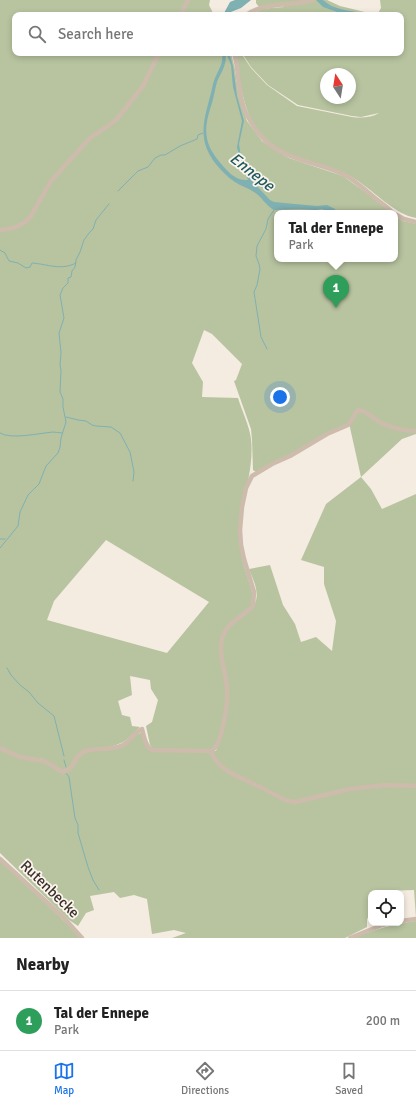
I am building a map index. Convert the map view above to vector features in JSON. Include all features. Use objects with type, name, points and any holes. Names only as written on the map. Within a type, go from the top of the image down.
[{"type":"street","points":[[182,12],[188,0]]},
{"type":"street","points":[[252,12],[262,7],[313,0]]},
{"type":"street","points":[[0,230],[17,227],[31,216],[51,181],[80,147],[116,120],[143,86],[158,56]]},
{"type":"street","points":[[235,56],[242,100],[246,112],[269,144],[280,152],[292,157],[345,175],[389,210]]},
{"type":"street","points":[[398,216],[416,222]]},
{"type":"street","points":[[0,748],[20,757],[44,761],[63,772],[72,767],[79,755],[83,752],[90,750],[110,749],[124,744],[142,729],[147,745],[152,750],[214,750],[221,736],[227,690],[222,660],[222,639],[226,629],[234,621],[248,612],[253,606],[254,597],[241,545],[240,530],[242,507],[246,488],[252,476],[327,434],[348,425],[358,410],[368,413],[384,424],[416,431]]},
{"type":"street","points":[[210,751],[219,765],[288,801],[295,802],[350,789],[385,785],[416,786]]},
{"type":"street","name":"Rutenbecke","points":[[0,858],[64,918],[82,938]]},
{"type":"street","points":[[404,921],[416,919]]},
{"type":"street","points":[[350,938],[377,926]]},
{"type":"green space","points":[[0,0],[210,0],[209,5],[212,12],[12,12],[12,56],[232,56],[238,91],[247,121],[262,141],[289,158],[343,176],[372,197],[389,207],[390,210],[274,210],[274,262],[398,262],[398,218],[403,221],[416,224],[416,434],[402,439],[361,477],[371,489],[382,509],[416,494],[416,917],[414,890],[368,890],[367,927],[345,938],[172,938],[186,933],[174,930],[152,934],[147,899],[134,895],[120,898],[114,892],[90,896],[94,910],[86,913],[78,926],[69,920],[0,853]],"holes":[[[204,330],[212,334],[242,364],[236,380],[234,381],[251,429],[253,470],[256,472],[271,463],[290,455],[326,433],[349,423],[361,477],[326,504],[301,560],[324,567],[324,584],[336,621],[332,651],[316,637],[301,642],[295,624],[283,605],[270,565],[249,569],[256,589],[254,605],[225,632],[221,646],[222,635],[226,629],[230,624],[245,613],[252,603],[252,592],[243,563],[240,545],[241,518],[251,466],[252,452],[250,434],[238,398],[202,397],[203,382],[192,363]],[[106,540],[209,602],[167,653],[47,620],[54,601]],[[221,646],[228,691],[224,726],[216,751],[152,751],[147,748],[141,733],[119,748],[91,751],[81,755],[78,757],[70,770],[61,773],[45,763],[21,758],[11,754],[2,747],[20,756],[44,759],[63,770],[69,767],[75,757],[80,753],[91,749],[116,745],[124,742],[140,727],[132,726],[130,717],[122,715],[118,701],[132,695],[130,676],[150,680],[151,689],[158,700],[152,722],[146,726],[150,745],[153,749],[210,750],[218,742],[225,712],[227,689]]]},
{"type":"green space","points":[[256,0],[327,0],[340,6],[365,12],[256,12],[263,9],[284,7],[280,3],[259,7]]},
{"type":"green space","points":[[380,0],[416,0],[416,218],[408,216],[392,207],[349,176],[285,152],[270,142],[259,131],[251,119],[245,105],[236,56],[243,56],[251,68],[267,85],[297,106],[352,117],[361,117],[298,105],[268,85],[251,67],[244,56],[404,56],[404,12],[379,12],[381,8]],"holes":[[[379,113],[369,117],[361,117]]]},
{"type":"green space","points":[[0,860],[82,938],[0,938]]},
{"type":"green space","points":[[416,921],[416,938],[354,938],[385,927],[404,926],[404,923]]},
{"type":"water","points":[[235,0],[251,0],[241,8],[231,12],[225,12],[230,2]]},
{"type":"water","points":[[316,0],[323,0],[340,9],[359,12],[337,12],[323,7]]},
{"type":"water","points":[[222,56],[226,56],[226,61],[217,82],[206,129],[208,144],[216,158],[231,174],[240,179],[248,180],[237,147],[242,121],[233,87],[231,65],[227,56],[230,56],[233,66],[237,96],[244,121],[239,144],[241,157],[252,181],[270,200],[274,202],[317,206],[327,205],[336,210],[274,210],[254,192],[229,178],[215,163],[205,143],[204,124],[214,80],[221,65]]},
{"type":"waterway","points":[[118,191],[138,171],[148,167],[155,158],[165,155],[180,146],[197,139],[198,135],[203,133]]},
{"type":"waterway","points":[[0,548],[18,526],[20,512],[28,495],[39,484],[46,466],[58,453],[60,447],[66,422],[63,399],[60,392],[61,353],[59,333],[64,318],[60,295],[63,288],[68,283],[68,278],[71,277],[84,240],[93,229],[96,220],[109,204]]},
{"type":"waterway","points":[[267,349],[261,337],[254,292],[260,269],[256,256],[257,246],[266,229],[268,219],[274,210]]},
{"type":"waterway","points":[[0,250],[5,253],[9,261],[18,263],[26,268],[30,267],[32,263],[59,267],[65,267],[76,263]]},
{"type":"waterway","points":[[66,417],[86,421],[96,426],[111,427],[120,433],[130,452],[134,472],[133,481]]},
{"type":"waterway","points":[[0,433],[11,436],[53,432],[62,433]]},
{"type":"waterway","points":[[0,539],[5,539]]},
{"type":"waterway","points":[[7,668],[20,685],[54,716],[64,756]]},
{"type":"waterway","points":[[64,760],[66,767]]},
{"type":"waterway","points":[[66,773],[69,777],[75,818],[78,825],[78,833],[88,867],[99,890]]},
{"type":"place","name":"Tal der Ennepe","points":[[336,308]]},
{"type":"water label","name":"Ennepe","points":[[252,172]]}]
